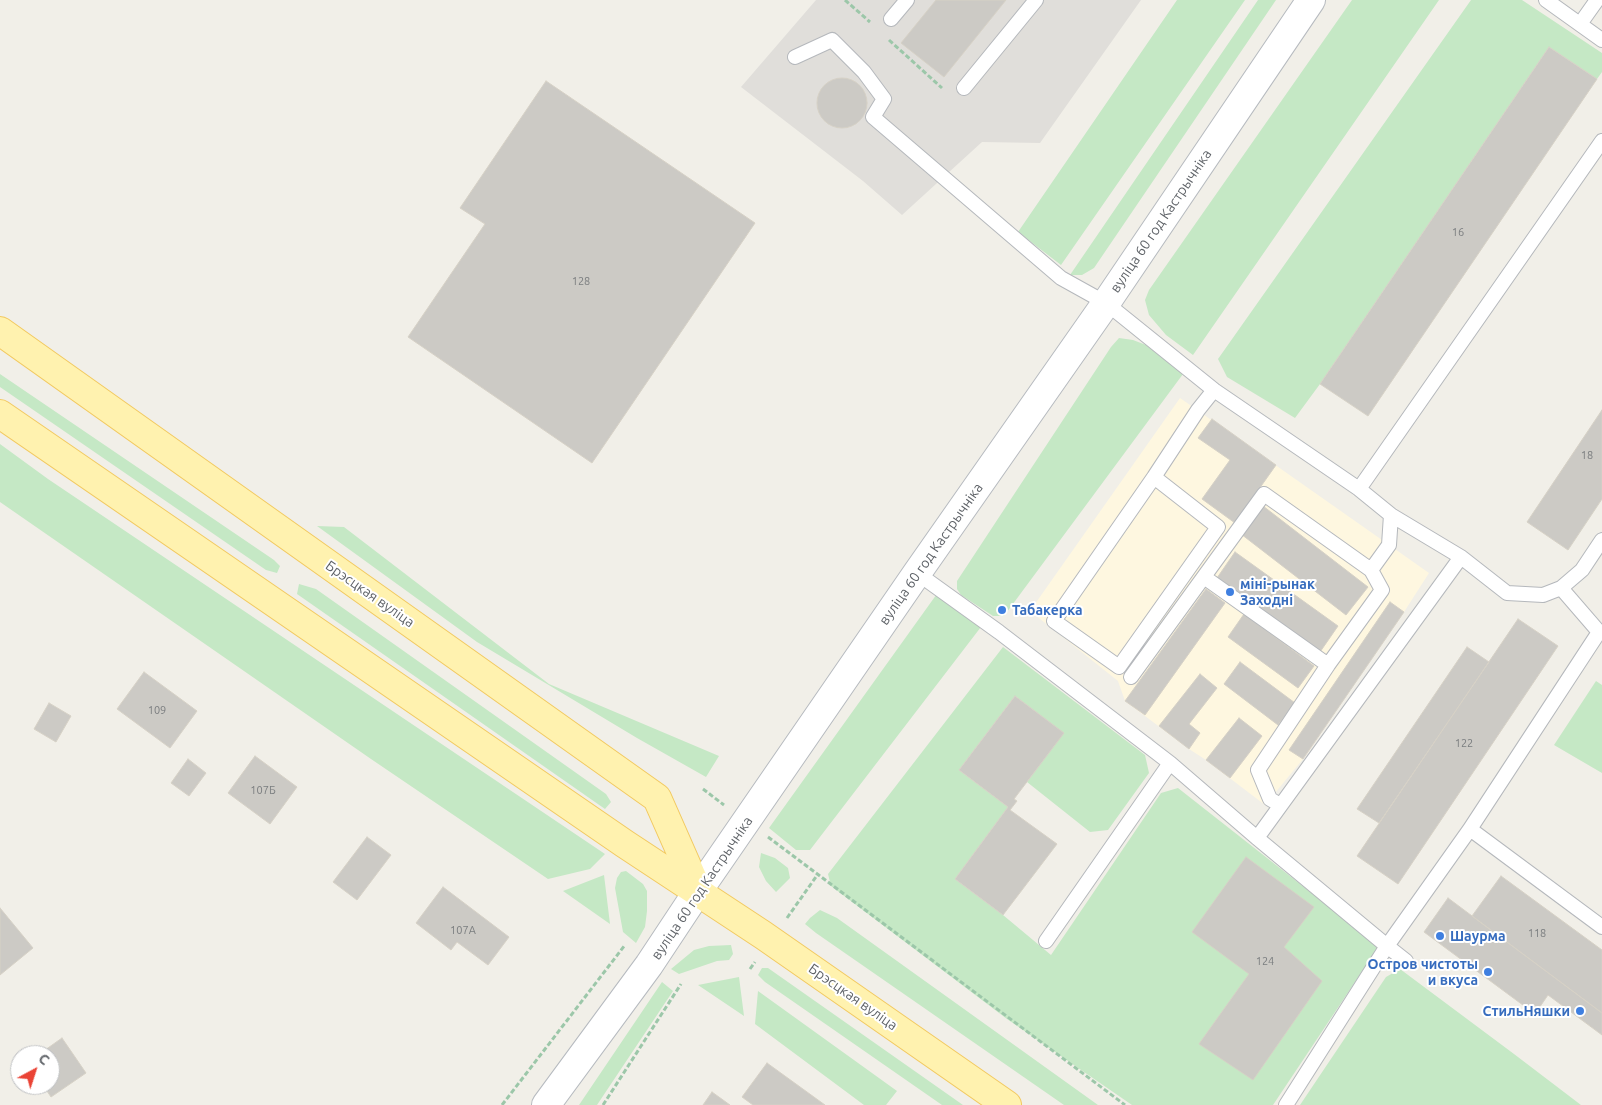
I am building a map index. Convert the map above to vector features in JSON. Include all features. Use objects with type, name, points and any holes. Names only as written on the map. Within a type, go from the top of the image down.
[{"type":"main road","name":"Брэсцкая вуліца","points":[[0,331],[657,798],[698,891]]},
{"type":"main road","name":"Брэсцкая вуліца","points":[[0,414],[617,838],[771,940],[1007,1105]]},
{"type":"street","name":"вуліца 60 год Кастрычніка","points":[[546,1105],[649,965],[917,573],[1106,303],[1311,0]]},
{"type":"lane","points":[[891,19],[907,0]]},
{"type":"lane","points":[[964,88],[1036,0]]},
{"type":"lane","points":[[1546,0],[1602,40]]},
{"type":"lane","points":[[1580,24],[1597,0]]},
{"type":"lane","points":[[795,57],[832,40],[864,72],[884,99],[873,117],[1061,278],[1106,303],[1214,390],[1359,489],[1391,515],[1461,557],[1507,592],[1543,594],[1561,588],[1582,570],[1602,540]]},
{"type":"lane","points":[[1359,489],[1602,141]]},
{"type":"lane","points":[[1154,477],[1218,528],[1118,667],[1054,621],[1198,410],[1214,390]]},
{"type":"lane","points":[[1131,677],[1264,494],[1371,570],[1382,590],[1328,665],[1258,770],[1270,800],[1280,805]]},
{"type":"lane","points":[[1371,570],[1389,545],[1391,515]]},
{"type":"lane","points":[[1257,838],[1461,557]]},
{"type":"lane","points":[[917,573],[999,632],[1170,763],[1257,838],[1406,961]]},
{"type":"lane","points":[[1204,577],[1328,665]]},
{"type":"lane","points":[[1286,1105],[1387,946],[1470,829],[1599,632],[1561,588]]},
{"type":"lane","points":[[1046,941],[1170,763]]},
{"type":"lane","points":[[1470,829],[1602,927]]},
{"type":"path","points":[[845,0],[877,28]]},
{"type":"path","points":[[884,35],[950,94],[964,88]]},
{"type":"path","points":[[813,870],[1125,1105]]},
{"type":"path","points":[[502,1105],[625,945]]},
{"type":"path","points":[[603,1105],[681,984]]},
{"type":"shaded area","points":[[816,0],[1141,0],[1040,143],[982,142],[902,215],[863,181],[741,87]]},
{"type":"shaded area","name":"міні-рынак Заходні","points":[[1180,398],[1429,573],[1303,759],[1265,805],[1125,701],[1118,681],[1030,611]]},
{"type":"green space","points":[[1177,0],[1245,0],[1061,265],[1018,232]]},
{"type":"green space","points":[[1258,0],[1276,0],[1094,268],[1082,275],[1070,275]]},
{"type":"green space","points":[[1352,0],[1439,0],[1193,355],[1166,335],[1149,315],[1145,300],[1149,290]]},
{"type":"green space","points":[[1471,0],[1522,0],[1602,53],[1602,72],[1597,79],[1549,47],[1295,418],[1227,377],[1218,359]]},
{"type":"green space","points":[[1119,338],[1133,340],[1146,345],[1183,374],[1004,616],[993,616],[961,595],[957,589],[957,581],[1111,347]]},
{"type":"green space","points":[[0,374],[274,560],[280,566],[277,573],[266,570],[0,387]]},
{"type":"green space","points":[[0,444],[48,479],[605,854],[590,869],[548,879],[0,502]]},
{"type":"green space","points":[[317,526],[344,527],[549,684],[719,756],[706,777],[637,738],[477,642]]},
{"type":"green space","points":[[299,584],[316,589],[606,794],[611,802],[605,809],[297,594]]},
{"type":"green space","points":[[939,591],[984,623],[810,850],[796,850],[769,828]]},
{"type":"green space","points":[[1003,647],[1145,755],[1149,773],[1108,830],[1090,832],[1027,782],[1063,733],[1015,696],[959,770],[1008,807],[955,879],[1003,915],[1051,955],[1161,793],[1178,788],[1379,946],[1273,1105],[1132,1105],[1007,1019],[831,886],[828,874]]},
{"type":"green space","points":[[1596,681],[1602,685],[1602,773],[1554,745]]},
{"type":"green space","points":[[761,853],[775,858],[788,868],[790,878],[776,892],[766,881],[759,867]]},
{"type":"green space","points":[[626,871],[643,884],[647,891],[645,927],[636,943],[623,932],[615,888],[617,878],[621,872]]},
{"type":"green space","points":[[604,875],[610,924],[563,891]]},
{"type":"green space","points":[[820,910],[837,918],[1098,1105],[1064,1105],[816,933],[805,924]]},
{"type":"green space","points":[[731,945],[733,954],[729,960],[717,961],[679,974],[671,969],[694,950],[709,946]]},
{"type":"green space","points":[[762,968],[768,968],[963,1105],[942,1105],[765,982],[758,975]]},
{"type":"green space","points":[[1400,969],[1581,1105],[1300,1105],[1386,977]]},
{"type":"green space","points":[[739,977],[744,1016],[698,985]]},
{"type":"green space","points":[[662,982],[673,991],[597,1105],[579,1105]]},
{"type":"green space","points":[[758,991],[897,1091],[886,1105],[864,1105],[755,1024]]},
{"type":"building","points":[[936,0],[1006,0],[944,77],[901,43]]},
{"type":"building","points":[[1549,47],[1597,79],[1368,416],[1320,384]]},
{"type":"building","points":[[842,78],[852,80],[860,85],[865,93],[867,103],[865,113],[860,121],[852,126],[842,128],[832,126],[824,121],[819,113],[817,103],[819,93],[824,85],[832,80]]},
{"type":"building","points":[[546,81],[755,223],[592,463],[408,337],[485,224],[460,208]]},
{"type":"building","points":[[1602,410],[1602,499],[1568,550],[1527,522]]},
{"type":"building","points":[[1212,419],[1276,465],[1235,523],[1202,499],[1230,460],[1198,438]]},
{"type":"building","points":[[1263,506],[1368,587],[1346,615],[1241,534]]},
{"type":"building","points":[[1235,552],[1338,626],[1320,652],[1217,578]]},
{"type":"building","points":[[1206,589],[1225,603],[1145,715],[1125,701]]},
{"type":"building","points":[[1390,602],[1404,612],[1303,759],[1289,750]]},
{"type":"building","points":[[1244,614],[1314,666],[1298,688],[1228,637]]},
{"type":"building","points":[[1518,619],[1558,646],[1398,884],[1357,856]]},
{"type":"building","points":[[1467,647],[1489,662],[1379,823],[1357,809]]},
{"type":"building","points":[[1240,662],[1295,703],[1278,725],[1224,684]]},
{"type":"building","points":[[144,672],[197,711],[170,748],[117,709]]},
{"type":"building","points":[[1200,674],[1217,688],[1189,724],[1200,733],[1189,749],[1159,726]]},
{"type":"building","points":[[1015,696],[1064,733],[1014,799],[1017,801],[1010,810],[1057,844],[1003,915],[955,879],[1008,807],[959,770]]},
{"type":"building","points":[[49,703],[71,716],[56,742],[34,729]]},
{"type":"building","points":[[1239,718],[1262,736],[1230,778],[1206,760]]},
{"type":"building","points":[[255,756],[297,787],[270,824],[228,793]]},
{"type":"building","points":[[188,759],[206,773],[189,796],[171,783]]},
{"type":"building","points":[[367,837],[391,855],[357,900],[333,882]]},
{"type":"building","points":[[1246,857],[1314,907],[1284,947],[1322,981],[1253,1080],[1199,1044],[1249,974],[1192,932]]},
{"type":"building","points":[[1501,876],[1602,950],[1602,1013],[1472,916]]},
{"type":"building","points":[[443,887],[509,937],[488,965],[457,942],[451,950],[416,923]]},
{"type":"building","points":[[1448,898],[1602,1013],[1602,1035],[1548,995],[1535,1014],[1424,932]]},
{"type":"building","points":[[0,908],[33,948],[0,975]]},
{"type":"building","points":[[62,1038],[86,1073],[60,1091],[60,1045],[52,1045]]},
{"type":"building","points":[[767,1063],[825,1105],[753,1105],[742,1097]]},
{"type":"building","points":[[712,1092],[730,1105],[703,1105]]},
{"type":"place","name":"міні-рынак Заходні","points":[[1230,592]]},
{"type":"place","name":"Табакерка","points":[[1002,610]]},
{"type":"place","name":"Шаурма","points":[[1440,936]]},
{"type":"place","name":"Остров чистоты и вкуса","points":[[1488,972]]},
{"type":"place","name":"СтильНяшки","points":[[1580,1011]]}]
